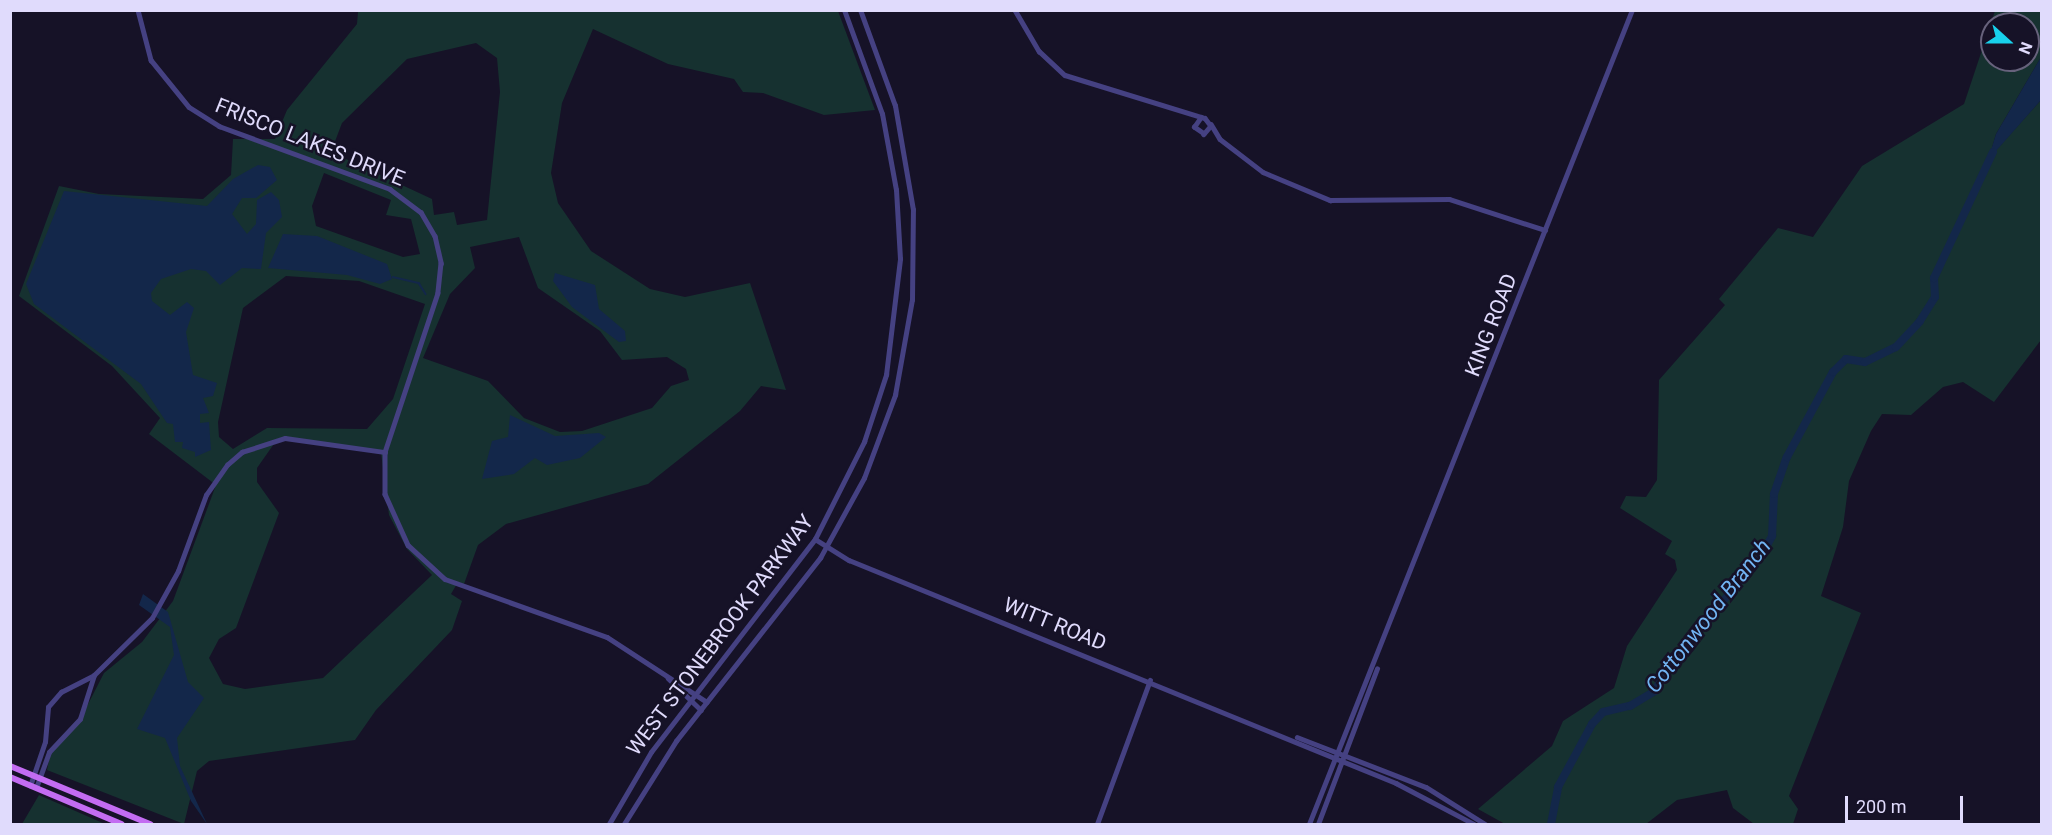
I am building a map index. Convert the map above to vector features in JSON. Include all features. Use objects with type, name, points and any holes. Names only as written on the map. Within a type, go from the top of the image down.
[{"type":"main road","points":[[10,766],[150,825]]},
{"type":"main road","points":[[10,777],[121,825]]},
{"type":"street","name":"FRISCO LAKES DRIVE","points":[[138,10],[151,60],[189,106],[219,126],[390,189],[407,198],[429,224],[438,246],[440,279],[385,452],[385,494],[396,525],[408,545],[439,575],[593,631],[696,693],[707,702]]},
{"type":"street","name":"WEST STONEBROOK PARKWAY","points":[[609,825],[651,752],[815,539],[864,442],[886,375],[896,309],[896,189],[866,60],[844,10]]},
{"type":"street","name":"WEST STONEBROOK PARKWAY","points":[[624,825],[654,773],[826,547],[888,419],[912,300],[915,250],[908,166],[879,56],[860,10]]},
{"type":"street","points":[[1015,10],[1055,68],[1126,95],[1183,114],[1201,117],[1211,124],[1220,139]]},
{"type":"street","name":"KING ROAD","points":[[1309,825],[1382,652],[1632,10]]},
{"type":"street","points":[[866,60],[879,56]]},
{"type":"street","points":[[1183,114],[1194,127],[1204,134],[1220,139],[1263,172],[1330,200],[1449,199],[1545,230]]},
{"type":"street","points":[[1194,127],[1201,117]]},
{"type":"street","points":[[1204,134],[1211,124]]},
{"type":"street","points":[[37,777],[45,742],[48,707],[61,692],[94,675],[152,618],[163,602],[211,484],[242,452],[296,438],[385,452]]},
{"type":"street","name":"WITT ROAD","points":[[815,539],[849,560],[1285,735],[1474,825]]},
{"type":"street","name":"KING ROAD","points":[[1318,825],[1347,755],[1382,652]]},
{"type":"street","points":[[33,787],[49,752],[80,719],[94,675]]},
{"type":"street","name":"FRISCO LAKES DRIVE","points":[[668,678],[701,710]]},
{"type":"street","points":[[1097,825],[1150,680]]},
{"type":"street","name":"WITT ROAD","points":[[1285,735],[1340,752],[1426,787],[1485,825]]},
{"type":"green space","points":[[351,11],[838,11],[875,110],[824,115],[763,93],[743,92],[734,79],[668,64],[593,29],[562,103],[551,173],[558,203],[591,251],[650,289],[685,297],[750,283],[786,390],[761,386],[740,411],[648,484],[506,524],[478,545],[464,584],[458,582],[451,594],[462,601],[452,630],[376,710],[355,740],[209,761],[197,771],[184,824],[47,770],[50,755],[85,710],[104,673],[142,642],[173,601],[216,485],[149,434],[160,418],[112,366],[19,296],[59,186],[99,194],[203,199],[231,175],[233,139],[275,139],[287,110],[357,24],[358,12]],"holes":[[[476,43],[497,58],[500,92],[487,220],[457,225],[454,212],[434,215],[432,199],[331,152],[342,123],[407,59]],[[324,173],[391,200],[386,215],[411,219],[420,254],[403,257],[316,226],[312,206]],[[519,237],[538,288],[600,331],[622,360],[667,357],[686,369],[689,380],[671,386],[652,408],[582,431],[560,432],[524,418],[488,381],[423,358],[450,294],[475,268],[470,247]],[[286,276],[359,281],[425,304],[393,399],[367,429],[267,428],[233,449],[219,437],[218,422],[243,308]],[[298,440],[381,453],[389,515],[407,549],[432,575],[323,678],[245,689],[223,684],[209,658],[219,639],[236,628],[279,513],[257,482],[257,468],[276,441]]]},
{"type":"green space","points":[[1995,11],[2041,11],[2040,59],[2040,12]]},
{"type":"green space","points":[[1980,56],[1980,72],[2032,72],[1996,134],[1989,158],[2041,100],[2041,340],[1994,402],[1963,382],[1943,387],[1911,415],[1882,414],[1871,431],[1849,481],[1843,527],[1821,596],[1861,613],[1789,796],[1798,809],[1793,824],[1754,824],[1733,808],[1727,790],[1677,800],[1646,824],[1505,824],[1478,809],[1552,746],[1563,721],[1614,688],[1627,646],[1677,570],[1675,560],[1665,554],[1672,541],[1620,508],[1626,496],[1646,497],[1657,480],[1659,380],[1725,305],[1719,299],[1778,228],[1813,237],[1862,166],[1964,104]]},
{"type":"green space","points":[[39,795],[105,824],[22,824]]},
{"type":"water","points":[[2041,57],[2041,100],[1988,160],[1996,134],[2032,72],[2040,72]]},
{"type":"water","points":[[258,165],[270,167],[277,180],[256,198],[242,198],[232,214],[247,234],[256,224],[257,200],[271,192],[279,200],[282,217],[266,233],[261,269],[242,268],[220,285],[206,271],[191,269],[161,279],[151,293],[152,301],[170,315],[187,302],[194,308],[186,332],[193,375],[217,383],[213,396],[203,398],[209,413],[200,414],[200,423],[209,422],[211,450],[195,457],[195,452],[182,448],[183,442],[175,442],[173,424],[167,423],[141,384],[34,304],[26,284],[64,191],[207,206],[233,179]]},
{"type":"water","points":[[283,234],[317,236],[387,264],[392,279],[380,284],[347,275],[268,268]]},
{"type":"water","points":[[555,273],[595,285],[599,309],[625,331],[626,341],[619,342],[572,307],[553,281]]},
{"type":"water","points":[[510,415],[555,436],[599,433],[606,437],[580,458],[547,465],[535,458],[514,474],[482,479],[492,441],[508,437]]},
{"type":"water","points":[[143,594],[168,612],[188,682],[204,698],[177,738],[180,766],[207,824],[191,801],[165,738],[137,729],[174,655],[170,627],[139,605]]},
{"type":"waterway","name":"Cottonwood Branch","points":[[1551,824],[1558,787],[1592,724],[1603,712],[1630,706],[1655,691],[1666,669],[1761,556],[1772,536],[1774,494],[1787,457],[1833,372],[1846,359],[1865,362],[1896,347],[1920,321],[1935,297],[1934,278],[1993,152]]},
{"type":"waterway","points":[[393,277],[419,283],[426,294]]}]
